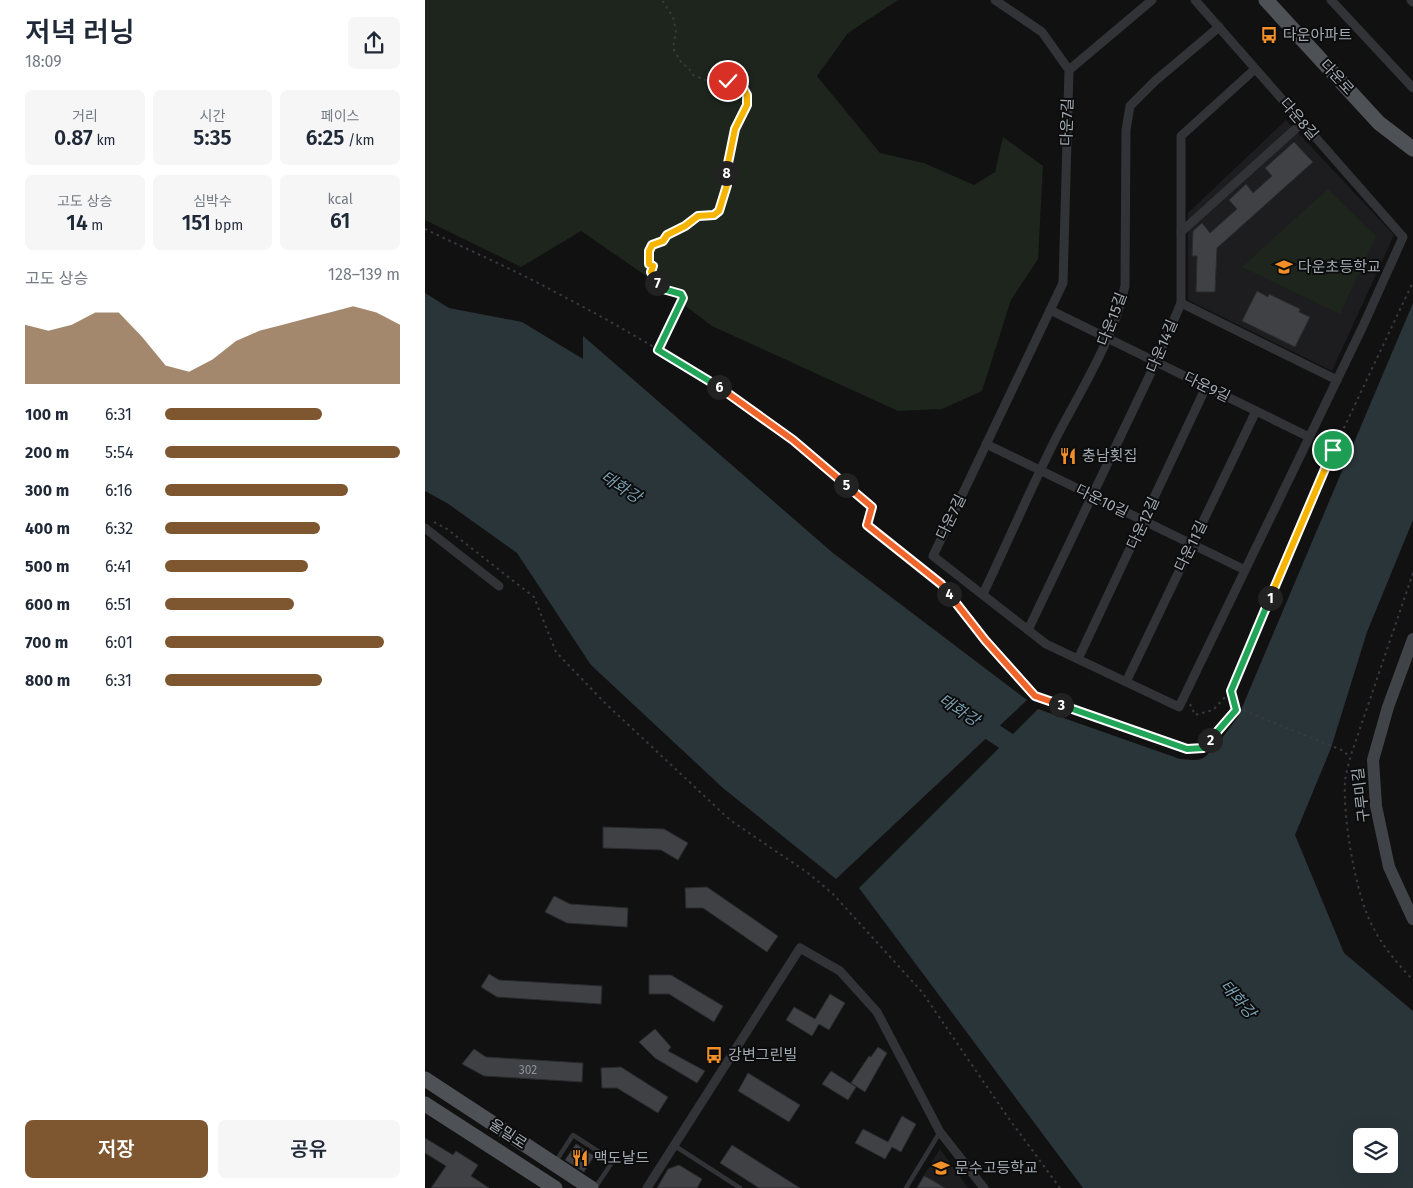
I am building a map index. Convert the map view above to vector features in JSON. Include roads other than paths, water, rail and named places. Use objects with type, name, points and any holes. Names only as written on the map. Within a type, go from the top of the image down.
[{"type":"main road","name":"다운로","points":[[1266,0],[1379,123],[1413,148]]},
{"type":"main road","name":"울밀로","points":[[425,1080],[591,1188]]},
{"type":"main road","name":"울밀로","points":[[425,1104],[555,1188]]},
{"type":"street","points":[[995,0],[1042,32],[1069,70],[1152,0]]},
{"type":"street","name":"다운8길","points":[[1195,0],[1403,238],[1337,380]]},
{"type":"street","points":[[1331,0],[1413,88]]},
{"type":"street","name":"다운15길","points":[[983,594],[1040,470],[1107,338],[1122,300],[1125,286],[1126,130],[1130,106],[1155,81],[1219,27]]},
{"type":"street","name":"다운14길","points":[[1028,630],[1156,362],[1181,303],[1181,136],[1255,69]]},
{"type":"street","name":"다운7길","points":[[1069,70],[1063,283],[933,556],[1046,644],[1179,707],[1245,570]]},
{"type":"street","points":[[1181,232],[1302,122]]},
{"type":"street","points":[[1181,303],[1337,380],[1245,570]]},
{"type":"street","name":"다운9길","points":[[1050,310],[1309,437]]},
{"type":"street","name":"다운12길","points":[[1078,659],[1207,387]]},
{"type":"street","name":"다운11길","points":[[1126,682],[1256,411]]},
{"type":"street","name":"다운10길","points":[[986,444],[1245,570]]},
{"type":"street","points":[[425,528],[499,586]]},
{"type":"street","name":"구루미길","points":[[1413,639],[1388,707],[1373,760],[1377,806],[1389,867],[1413,919]]},
{"type":"street","points":[[647,1188],[800,948],[840,971],[877,1012],[940,1132],[984,1188]]},
{"type":"lane","points":[[906,1188],[940,1132]]},
{"type":"lane","points":[[553,1164],[573,1135],[613,1161],[595,1188]]},
{"type":"lane","points":[[675,1146],[740,1188]]},
{"type":"water","points":[[425,293],[449,308],[522,322],[583,359],[583,336],[833,553],[1027,700],[836,879],[723,788],[591,665],[517,553],[447,503],[425,491]]},
{"type":"water","points":[[1413,303],[1413,520],[1367,632],[1331,748],[1295,835],[1344,953],[1413,1011],[1413,1188],[1083,1188],[859,888],[1038,709],[1180,759],[1201,759],[1220,741],[1238,717]]},
{"type":"waterway","name":"태화강","points":[[973,719],[1027,755]]},
{"type":"place","name":"다운아파트","points":[[1269,35]]},
{"type":"place","name":"다운초등학교","points":[[1284,267]]},
{"type":"place","name":"충남횟집","points":[[1068,456]]},
{"type":"place","name":"강변그린빌","points":[[714,1055]]},
{"type":"place","name":"맥도날드","points":[[580,1158]]},
{"type":"place","name":"문수고등학교","points":[[941,1168]]}]
